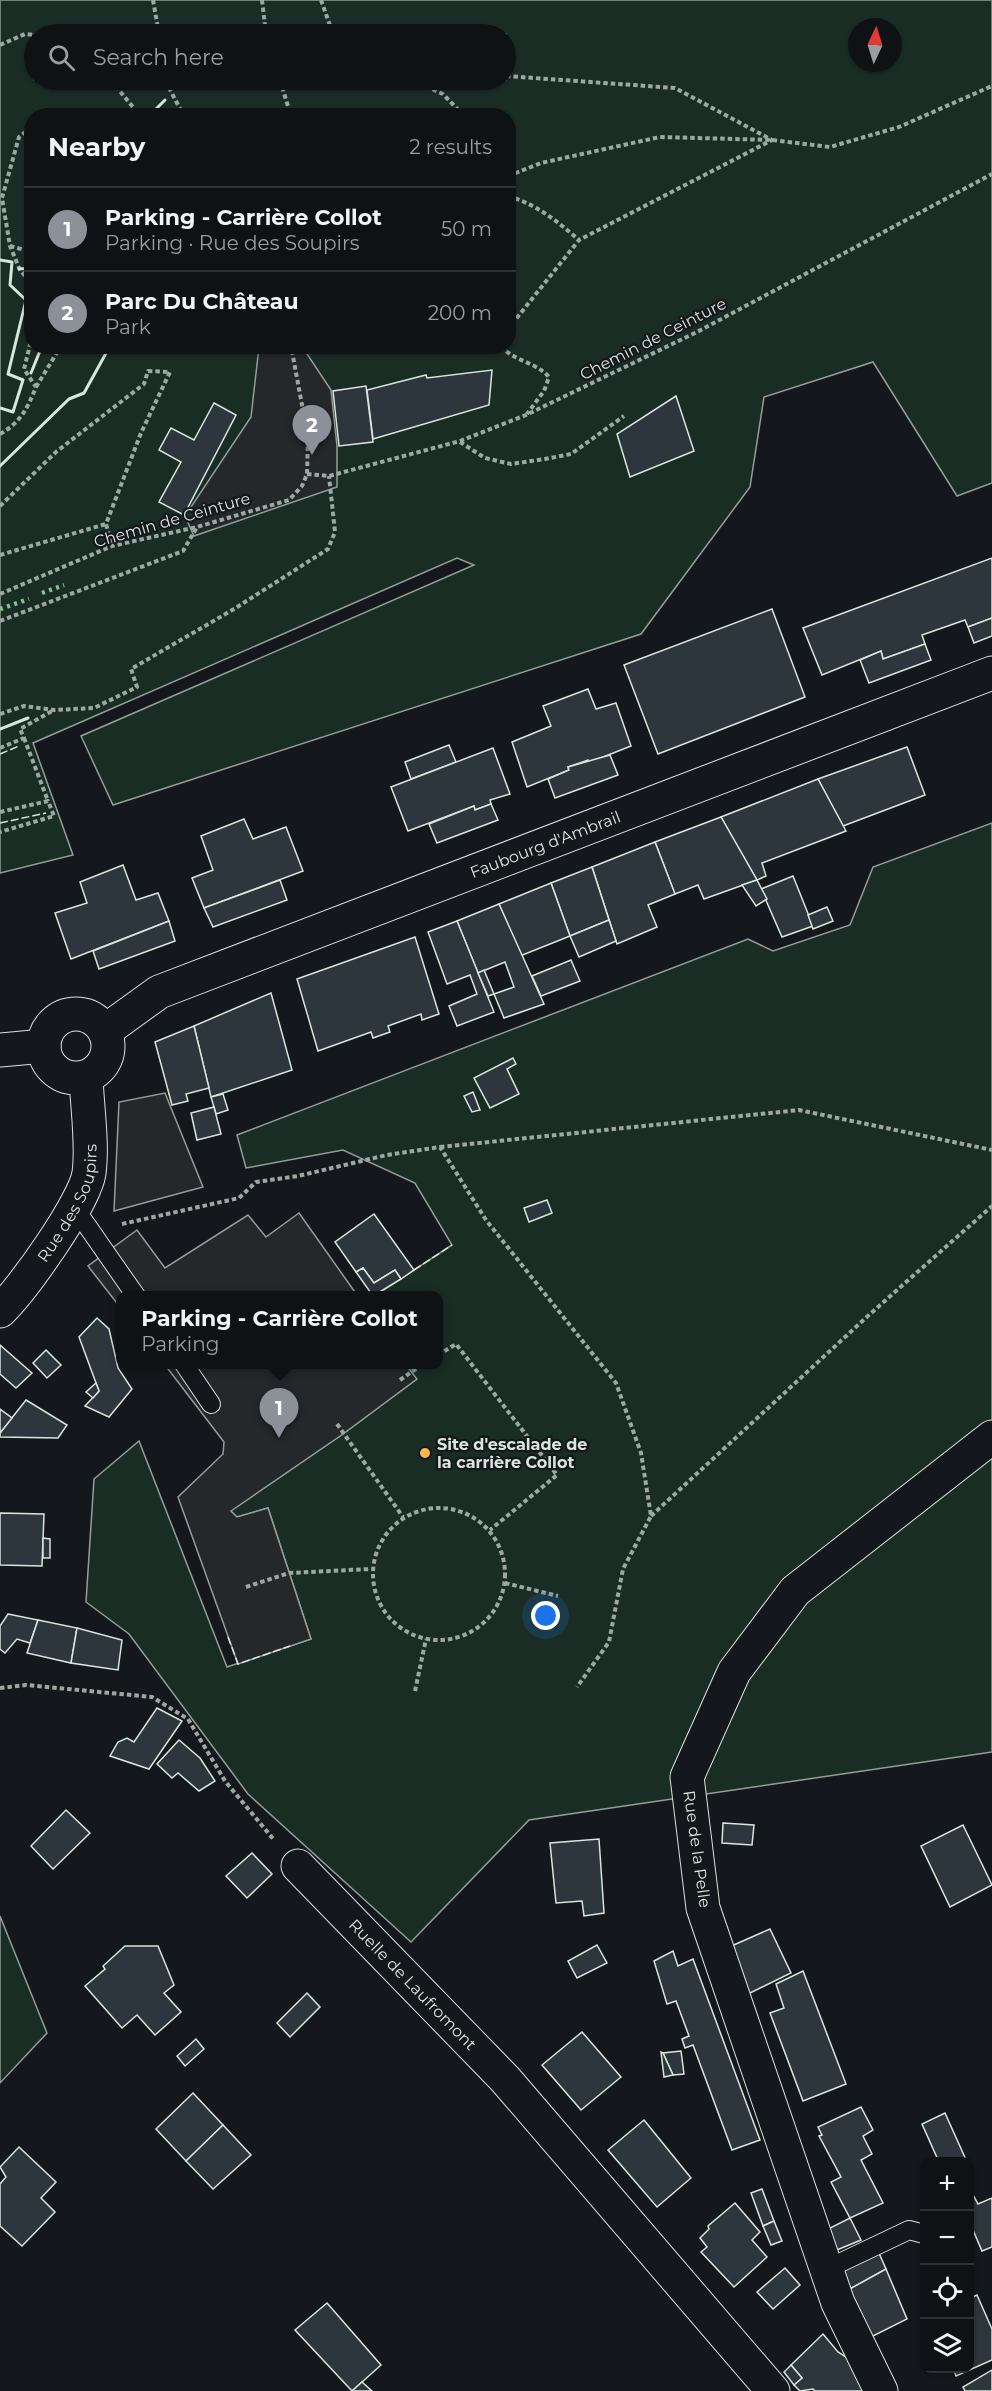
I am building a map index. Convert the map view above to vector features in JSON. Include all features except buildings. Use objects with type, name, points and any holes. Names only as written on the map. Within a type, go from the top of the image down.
[{"type":"street","name":"Faubourg d'Ambrail","points":[[105,1031],[159,992],[992,672]]},
{"type":"street","points":[[68,1015],[87,1016],[105,1031],[109,1042],[108,1053],[96,1071],[86,1077],[71,1077],[60,1073],[46,1057],[44,1046],[51,1027],[68,1015]]},
{"type":"street","points":[[0,1050],[44,1046]]},
{"type":"street","name":"Rue des Soupirs","points":[[0,1311],[83,1219],[89,1174],[86,1077]]},
{"type":"street","name":"Rue de la Pelle","points":[[881,2391],[838,2304],[703,1908],[687,1777],[734,1672],[795,1591],[992,1437]]},
{"type":"street","name":"Ruelle de Laufromont","points":[[298,1866],[505,2079],[773,2391]]},
{"type":"lane","points":[[83,1219],[133,1291]]},
{"type":"lane","points":[[187,1369],[211,1404]]},
{"type":"lane","points":[[826,2269],[909,2230],[920,2233]]},
{"type":"path","points":[[153,0],[157,24]]},
{"type":"path","points":[[262,0],[265,24]]},
{"type":"path","points":[[321,0],[329,24]]},
{"type":"path","points":[[0,45],[24,34]]},
{"type":"path","points":[[516,77],[675,88],[772,140]]},
{"type":"path","points":[[516,173],[541,163],[660,137],[772,140],[830,147],[898,127],[992,86]]},
{"type":"path","points":[[119,90],[134,108]]},
{"type":"path","points":[[170,90],[180,108]]},
{"type":"path","points":[[283,90],[289,108]]},
{"type":"path","points":[[434,90],[443,94],[457,108]]},
{"type":"path","points":[[24,134],[20,137],[2,198],[10,246],[24,275]]},
{"type":"path","points":[[516,319],[579,240],[772,140]]},
{"type":"path","name":"Chemin de Ceinture","points":[[0,594],[112,546],[197,527],[289,500],[302,486],[307,474],[329,476],[460,441],[526,415],[697,332],[992,174]]},
{"type":"path","points":[[516,199],[558,221],[579,240]]},
{"type":"path","points":[[10,246],[24,250]]},
{"type":"path","points":[[28,354],[24,369],[36,387]]},
{"type":"path","points":[[0,434],[14,426],[26,413],[36,387],[56,354]]},
{"type":"path","points":[[292,354],[308,437],[307,474]]},
{"type":"path","points":[[510,354],[540,368],[549,377],[544,390],[526,415]]},
{"type":"path","points":[[0,506],[56,452],[144,384],[148,371],[170,372],[141,433],[106,524],[112,546]]},
{"type":"path","points":[[460,441],[485,458],[511,464],[545,459],[571,454],[624,416]]},
{"type":"path","points":[[0,714],[24,706],[54,710],[94,708],[136,687],[131,669],[234,609],[328,549],[335,532],[329,476]]},
{"type":"path","points":[[0,555],[106,524]]},
{"type":"path","points":[[0,621],[183,551],[197,527]]},
{"type":"path","points":[[0,832],[54,816],[20,729],[54,710]]},
{"type":"path","points":[[0,748],[24,738]]},
{"type":"path","points":[[0,812],[48,801]]},
{"type":"path","points":[[83,1219],[239,1198],[256,1182],[440,1147],[799,1110],[992,1150]]},
{"type":"path","points":[[440,1147],[486,1220],[616,1383],[641,1453],[651,1515]]},
{"type":"path","points":[[577,1687],[609,1642],[623,1569],[651,1515],[870,1314],[992,1206]]},
{"type":"path","points":[[443,1352],[456,1344],[557,1475],[490,1530]]},
{"type":"path","points":[[400,1380],[417,1369]]},
{"type":"path","points":[[336,1424],[403,1517]]},
{"type":"path","points":[[433,1507],[457,1509],[475,1517],[490,1530],[503,1553],[506,1583],[497,1607],[476,1629],[452,1639],[426,1639],[403,1630],[384,1613],[374,1594],[371,1569],[381,1538],[403,1517],[433,1507]]},
{"type":"path","points":[[246,1587],[289,1573],[371,1569]]},
{"type":"path","points":[[506,1583],[558,1596]]},
{"type":"path","points":[[415,1691],[426,1639]]},
{"type":"path","points":[[0,1689],[26,1685],[152,1697],[161,1702],[188,1719],[225,1781],[246,1809],[298,1866]]},
{"type":"green space","points":[[0,0],[992,0],[992,483],[957,496],[873,362],[764,397],[750,487],[641,634],[113,805],[81,736],[474,565],[457,558],[33,743],[73,855],[0,873]]},
{"type":"green space","points":[[992,823],[992,1752],[529,1820],[411,1942],[248,1794],[129,1634],[86,1602],[94,1479],[139,1441],[227,1667],[311,1639],[268,1508],[237,1517],[230,1511],[343,1434],[416,1379],[409,1369],[443,1369],[443,1291],[382,1291],[452,1245],[415,1183],[343,1150],[246,1168],[237,1135],[748,939],[773,951],[850,925],[873,867]]},
{"type":"green space","points":[[0,1916],[47,2033],[0,2083]]},
{"type":"shaded area","points":[[258,354],[307,354],[331,390],[337,446],[337,487],[194,536],[185,516],[251,417]]},
{"type":"shaded area","points":[[165,1093],[203,1187],[114,1211],[119,1102]]},
{"type":"shaded area","points":[[299,1213],[354,1291],[116,1291],[116,1302],[88,1266],[137,1230],[165,1268],[248,1215],[266,1237]]},
{"type":"shaded area","points":[[168,1369],[409,1369],[417,1379],[343,1434],[231,1511],[237,1517],[268,1508],[311,1639],[238,1664],[178,1497],[223,1454],[224,1442]]},
{"type":"hedge","points":[[42,593],[64,585]]},
{"type":"hedge","points":[[0,609],[29,599]]},
{"type":"fence","points":[[0,754],[19,746]]},
{"type":"fence","points":[[0,823],[46,813]]},
{"type":"fence","points":[[414,1270],[452,1245]]},
{"type":"fence","points":[[228,1637],[238,1664],[290,1646]]},
{"type":"wall","points":[[157,108],[165,100]]},
{"type":"wall","points":[[0,260],[12,262],[10,285],[24,298]]},
{"type":"wall","points":[[19,269],[24,269]]},
{"type":"wall","points":[[0,408],[13,412],[23,380],[8,374],[24,308]]},
{"type":"wall","points":[[31,373],[39,354]]},
{"type":"wall","points":[[0,466],[69,399],[84,393],[106,354]]},
{"type":"wall","points":[[0,729],[28,718]]},
{"type":"place","name":"Parc Du Château","points":[[312,455]]},
{"type":"place","name":"Parking - Carrière Collot","points":[[279,1438]]},
{"type":"place","name":"Site d'escalade de la carrière Collot","points":[[425,1453]]}]
